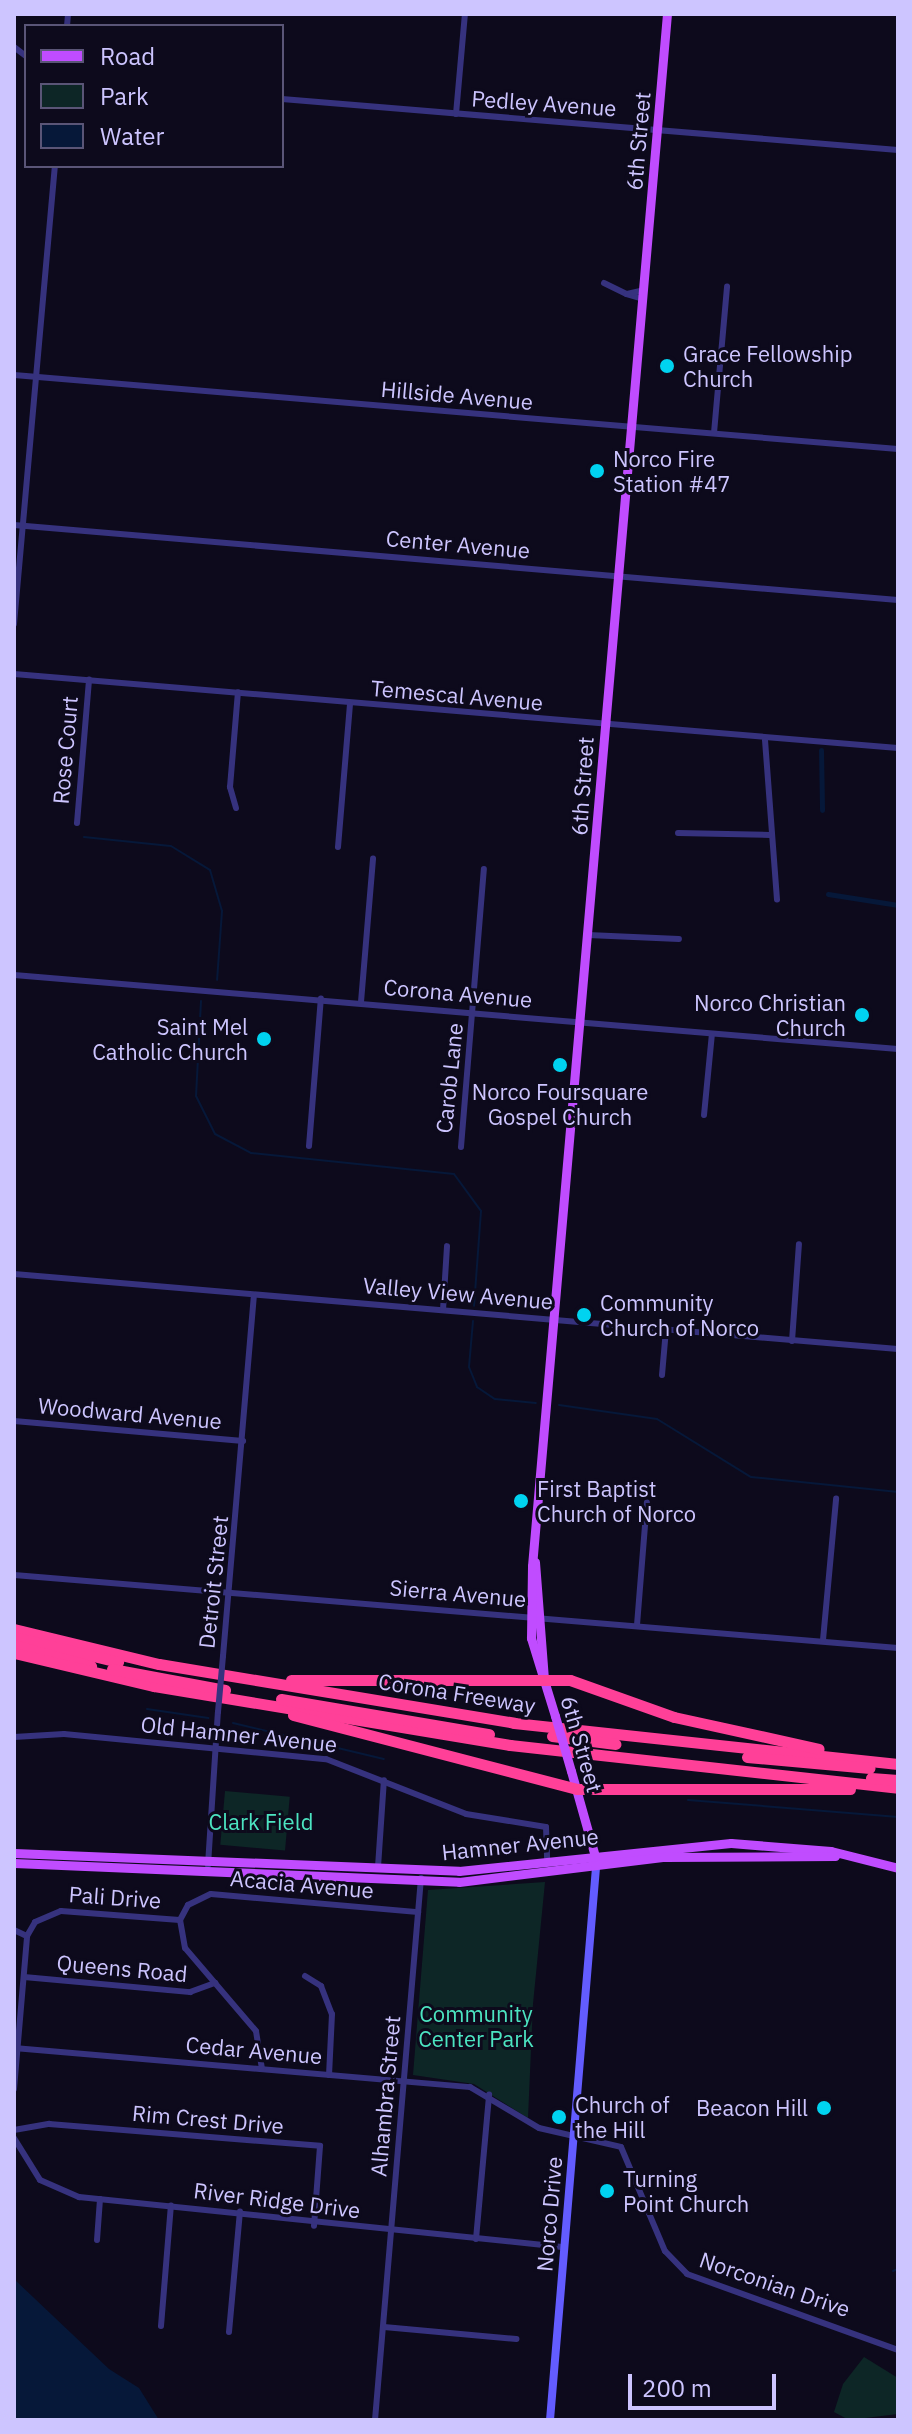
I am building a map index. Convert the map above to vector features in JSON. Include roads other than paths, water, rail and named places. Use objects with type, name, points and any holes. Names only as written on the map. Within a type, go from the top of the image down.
[{"type":"highway","name":"Corona Freeway","points":[[14,1629],[238,1677],[606,1736],[898,1764]]},
{"type":"highway","points":[[14,1637],[233,1683],[573,1739],[898,1772]]},
{"type":"highway","points":[[14,1645],[92,1666],[540,1743],[898,1780]]},
{"type":"highway","name":"Corona Freeway","points":[[14,1653],[234,1699],[619,1760],[898,1790]]},
{"type":"highway","points":[[238,1677],[421,1684],[544,1678],[740,1734],[862,1760]]},
{"type":"highway","points":[[234,1699],[577,1789],[898,1790]]},
{"type":"main road","name":"6th Street","points":[[596,1867],[544,1678],[532,1617],[667,14]]},
{"type":"main road","name":"Hamner Avenue","points":[[14,1853],[378,1867],[421,1875],[686,1845],[791,1846],[898,1868]]},
{"type":"main road","points":[[664,1857],[686,1845]]},
{"type":"main road","name":"Hamner Avenue","points":[[14,1863],[208,1872],[421,1875],[596,1867],[664,1857],[835,1856]]},
{"type":"main road","name":"Norco Drive","points":[[550,2420],[596,1867]]},
{"type":"street","points":[[456,114],[465,14]]},
{"type":"street","name":"Pedley Avenue","points":[[284,99],[898,150]]},
{"type":"street","points":[[14,624],[55,168]]},
{"type":"street","points":[[604,283],[627,294],[643,295]]},
{"type":"street","points":[[714,433],[727,287]]},
{"type":"street","name":"Hillside Avenue","points":[[14,375],[898,449]]},
{"type":"street","name":"Center Avenue","points":[[14,525],[898,600]]},
{"type":"street","name":"Temescal Avenue","points":[[14,674],[765,740],[898,748]]},
{"type":"street","name":"Rose Court","points":[[77,823],[89,680]]},
{"type":"street","points":[[236,808],[230,787],[238,692]]},
{"type":"street","points":[[338,847],[350,704]]},
{"type":"street","points":[[765,740],[777,900]]},
{"type":"street","points":[[678,833],[770,835]]},
{"type":"street","points":[[361,1002],[373,859]]},
{"type":"street","name":"Carob Lane","points":[[461,1147],[484,869]]},
{"type":"street","points":[[588,935],[679,939]]},
{"type":"street","name":"Corona Avenue","points":[[14,975],[321,998],[898,1049]]},
{"type":"street","points":[[309,1146],[321,998]]},
{"type":"street","points":[[704,1115],[712,1034]]},
{"type":"street","points":[[792,1341],[799,1244]]},
{"type":"street","points":[[443,1310],[447,1246]]},
{"type":"street","name":"Valley View Avenue","points":[[14,1274],[898,1349]]},
{"type":"street","name":"Detroit Street","points":[[208,1872],[218,1712],[254,1295]]},
{"type":"street","points":[[662,1375],[666,1329]]},
{"type":"street","name":"Woodward Avenue","points":[[14,1421],[243,1441]]},
{"type":"street","points":[[823,1640],[836,1499]]},
{"type":"street","points":[[637,1625],[647,1502]]},
{"type":"street","name":"Sierra Avenue","points":[[14,1575],[898,1648]]},
{"type":"street","name":"Old Hamner Avenue","points":[[14,1737],[216,1748],[326,1759],[466,1814],[546,1827],[547,1862]]},
{"type":"street","points":[[378,1867],[384,1780]]},
{"type":"street","name":"Alhambra Street","points":[[375,2420],[421,1875]]},
{"type":"street","name":"Acacia Avenue","points":[[180,1920],[188,1905],[211,1894],[418,1912]]},
{"type":"street","name":"Pali Drive","points":[[27,1936],[54,1911],[180,1920]]},
{"type":"street","points":[[180,1920],[185,1948],[256,2031],[262,2069]]},
{"type":"street","points":[[14,1930],[27,1936],[14,2089]]},
{"type":"street","points":[[305,1976],[329,2000],[329,2075]]},
{"type":"street","name":"Queens Road","points":[[24,1977],[190,1992],[215,1983]]},
{"type":"street","name":"Cedar Avenue","points":[[16,2048],[405,2082],[489,2095]]},
{"type":"street","points":[[476,2239],[489,2095]]},
{"type":"street","name":"Norconian Drive","points":[[489,2095],[539,2128],[612,2141],[629,2157],[665,2251],[687,2274],[898,2350]]},
{"type":"street","name":"Rim Crest Drive","points":[[14,2130],[49,2124],[320,2146],[314,2226]]},
{"type":"street","name":"River Ridge Drive","points":[[14,2138],[40,2180],[100,2199],[240,2211],[314,2226],[564,2247]]},
{"type":"street","points":[[97,2240],[100,2199]]},
{"type":"street","points":[[161,2326],[171,2205]]},
{"type":"street","points":[[229,2332],[240,2211]]},
{"type":"street","points":[[384,2327],[516,2339]]},
{"type":"water","points":[[14,2279],[109,2369],[139,2388],[159,2420],[14,2420]]},
{"type":"waterway","points":[[821,750],[822,810]]},
{"type":"waterway","points":[[84,837],[171,846],[210,870],[222,911],[217,980]]},
{"type":"waterway","points":[[828,894],[898,905]]},
{"type":"waterway","points":[[201,1001],[196,1096],[215,1134],[251,1153],[454,1174],[481,1211],[474,1306]]},
{"type":"waterway","points":[[473,1321],[469,1367],[477,1387],[495,1399],[536,1403]]},
{"type":"waterway","points":[[559,1405],[657,1419],[751,1477],[898,1492]]},
{"type":"waterway","points":[[147,1709],[208,1718]]},
{"type":"waterway","points":[[233,1723],[384,1759]]},
{"type":"waterway","points":[[688,1800],[898,1817]]},
{"type":"waterway","points":[[893,2271],[898,2269]]},
{"type":"place","name":"Grace Fellowship Church","points":[[667,366]]},
{"type":"place","name":"Norco Fire Station #47","points":[[597,471]]},
{"type":"place","name":"Norco Christian Church","points":[[862,1015]]},
{"type":"place","name":"Saint Mel Catholic Church","points":[[264,1039]]},
{"type":"place","name":"Norco Foursquare Gospel Church","points":[[560,1065]]},
{"type":"place","name":"Community Church of Norco","points":[[584,1315]]},
{"type":"place","name":"First Baptist Church of Norco","points":[[521,1501]]},
{"type":"place","name":"Beacon Hill","points":[[824,2108]]},
{"type":"place","name":"Church of the Hill","points":[[559,2117]]},
{"type":"place","name":"Turning Point Church","points":[[607,2191]]},
{"type":"park label","name":"Clark Field","points":[[261,1822]]},
{"type":"park label","name":"Community Center Park","points":[[476,2026]]}]
